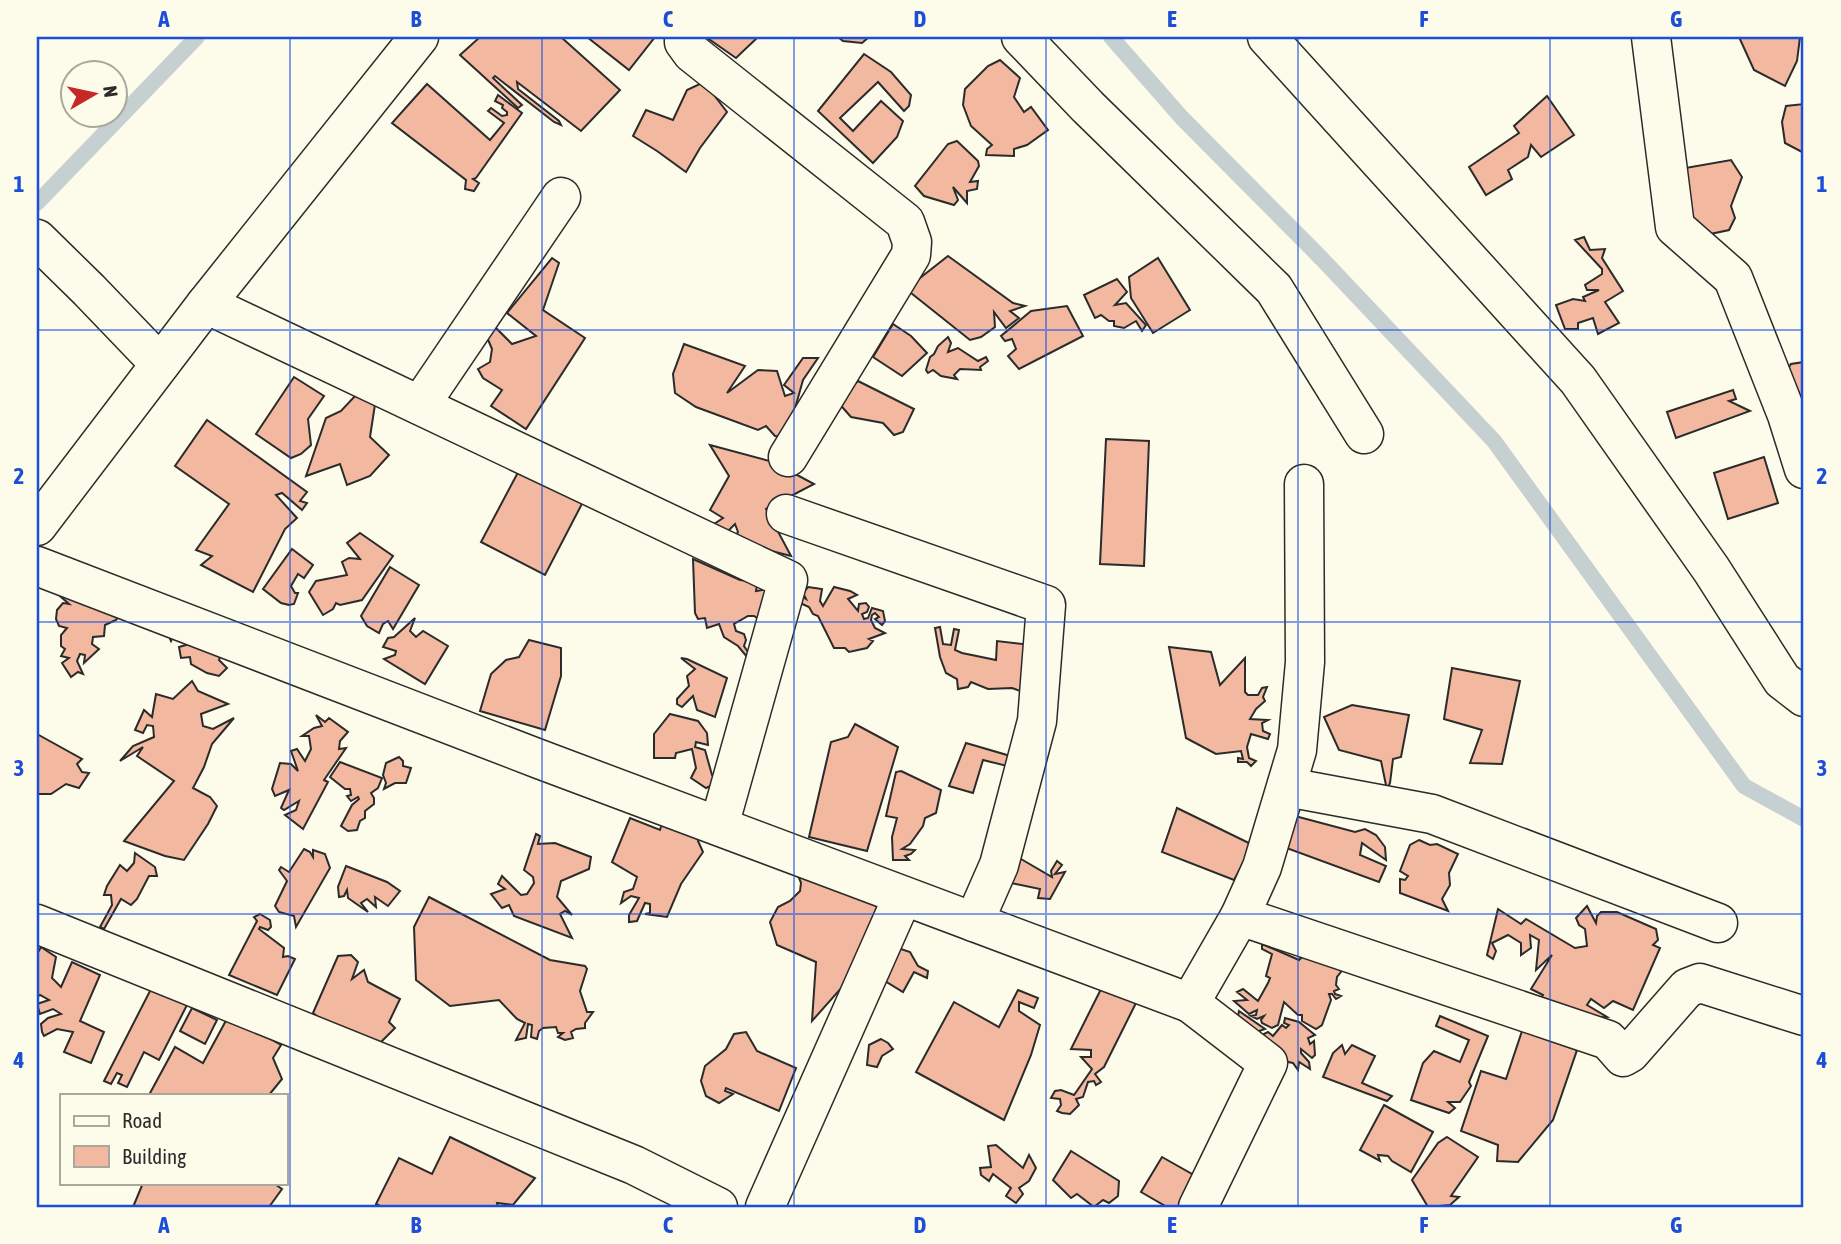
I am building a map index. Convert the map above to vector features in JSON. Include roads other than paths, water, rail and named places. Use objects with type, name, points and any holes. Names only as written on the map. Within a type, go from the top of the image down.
[{"type":"street","points":[[37,526],[206,304],[419,37]]},
{"type":"street","points":[[684,37],[684,42],[692,53],[905,222],[910,233],[911,254],[788,457]]},
{"type":"street","points":[[1267,37],[1578,380],[1711,569],[1797,683]]},
{"type":"street","points":[[1651,37],[1675,227],[1733,278],[1787,415],[1804,469]]},
{"type":"street","points":[[1026,39],[1088,107],[1275,289],[1364,434]]},
{"type":"street","points":[[420,405],[561,197]]},
{"type":"street","points":[[37,239],[160,365]]},
{"type":"street","points":[[206,304],[789,580],[719,826]]},
{"type":"street","points":[[1190,1003],[1240,916],[1262,867],[1297,750],[1305,662],[1304,484]]},
{"type":"street","points":[[786,514],[1046,605],[1037,721],[999,865],[974,922]]},
{"type":"street","points":[[37,566],[1190,1003],[1268,1063],[1198,1207]]},
{"type":"street","points":[[1287,787],[1432,814],[1718,923]]},
{"type":"street","points":[[765,1207],[904,895]]},
{"type":"street","points":[[1240,916],[1608,1040],[1623,1057],[1630,1053],[1693,984],[1700,983],[1804,1016]]},
{"type":"street","points":[[37,923],[634,1165],[718,1207]]},
{"type":"waterway","points":[[37,203],[197,37]]},
{"type":"waterway","points":[[1111,37],[1182,118],[1322,259],[1494,441],[1744,786],[1804,819]]}]
